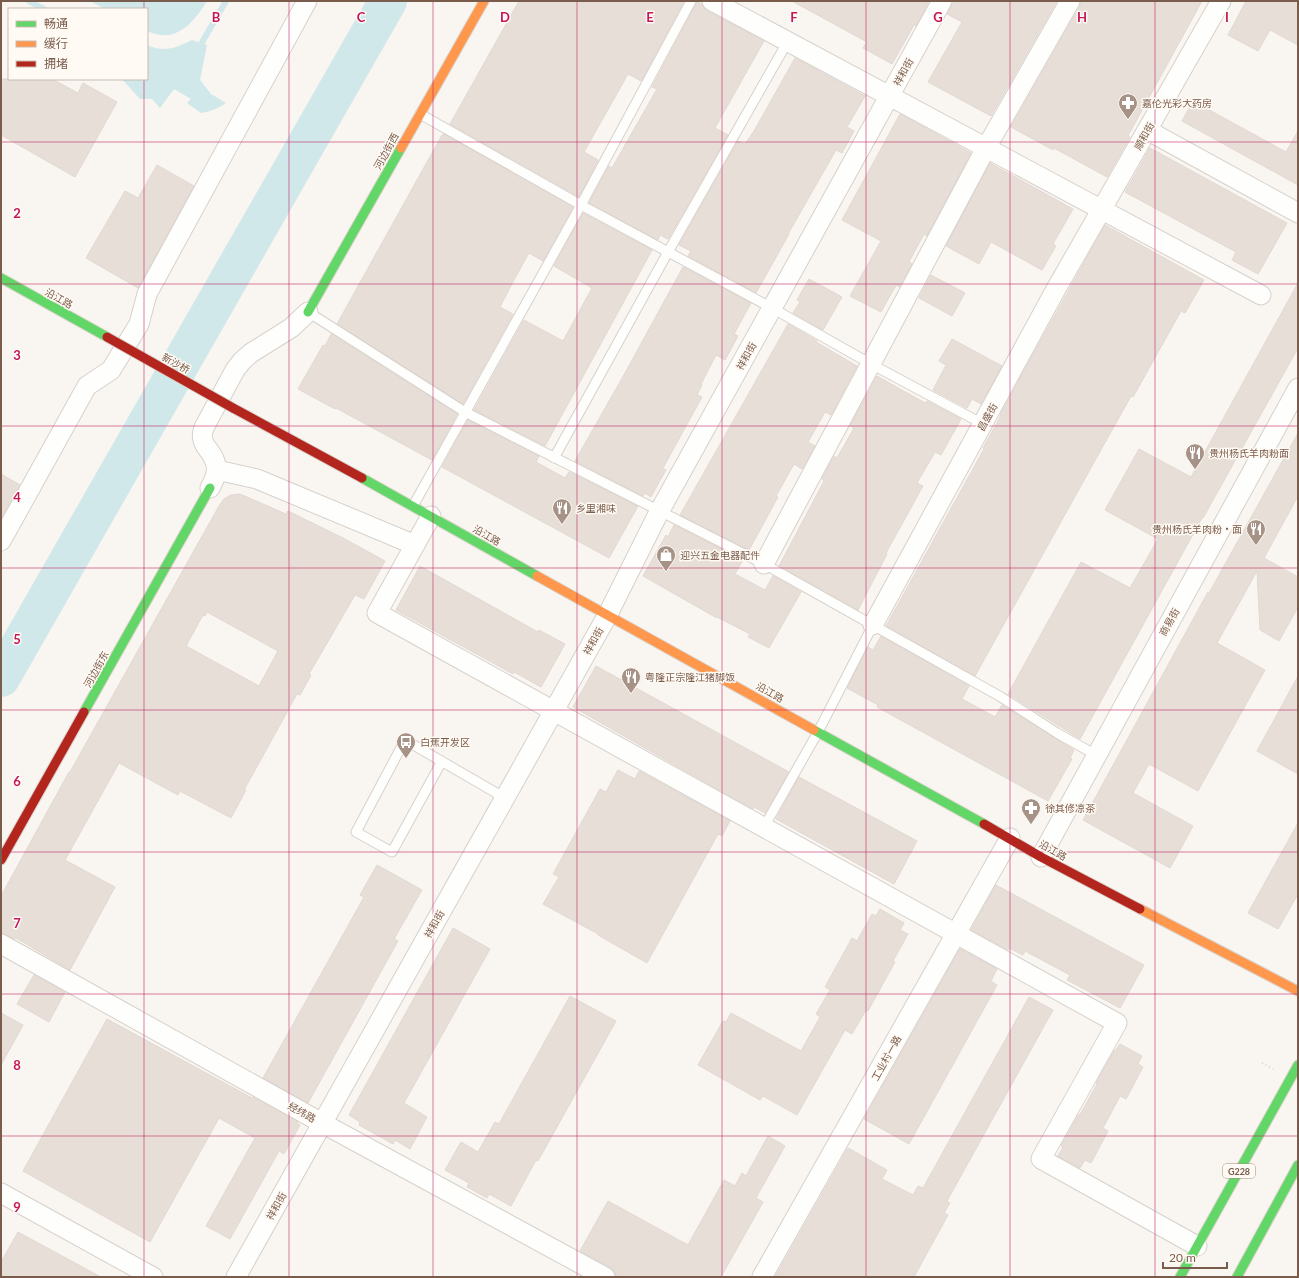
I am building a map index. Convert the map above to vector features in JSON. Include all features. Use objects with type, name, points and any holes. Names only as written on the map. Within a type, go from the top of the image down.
[{"type":"main road","name":"河边街西","points":[[308,312],[484,1]]},
{"type":"main road","name":"沿江路","points":[[1,278],[107,337]]},
{"type":"main road","name":"新沙桥","points":[[107,337],[233,408]]},
{"type":"main road","name":"沿江路","points":[[233,408],[431,516],[607,616],[1010,838],[1041,857],[1298,991]]},
{"type":"main road","name":"河边街东","points":[[1,860],[210,488]]},
{"type":"main road","name":"G228","points":[[1180,1277],[1298,1065]]},
{"type":"main road","points":[[1237,1277],[1298,1165]]},
{"type":"street","points":[[1,541],[87,386],[111,370],[139,324],[146,294],[306,1]]},
{"type":"street","points":[[712,1],[1261,295]]},
{"type":"street","name":"祥和街","points":[[236,1277],[607,616],[659,512],[942,1]]},
{"type":"street","points":[[764,564],[986,148],[1070,1]]},
{"type":"street","name":"順和街","points":[[1102,210],[1221,1]]},
{"type":"street","points":[[1147,130],[1298,213]]},
{"type":"street","name":"昌盛街","points":[[873,625],[1056,289],[1102,210]]},
{"type":"street","points":[[210,488],[215,479],[217,470],[216,462],[203,439],[203,430],[235,370],[251,353],[291,328],[308,312]]},
{"type":"street","name":"商易街","points":[[1041,857],[1298,388]]},
{"type":"street","points":[[217,470],[257,479],[415,545]]},
{"type":"street","points":[[431,516],[377,613],[1117,1023],[1041,1159],[1197,1246]]},
{"type":"street","name":"工业村一路","points":[[762,1277],[1010,838]]},
{"type":"street","name":"经纬路","points":[[1,944],[322,1123],[605,1277]]},
{"type":"street","points":[[1,1193],[153,1277]]},
{"type":"lane","points":[[413,506],[582,205],[691,1]]},
{"type":"lane","points":[[554,458],[668,252],[788,41]]},
{"type":"lane","points":[[420,114],[582,205],[983,424]]},
{"type":"lane","points":[[308,312],[465,412],[659,512],[764,564],[1001,697],[1057,733],[1096,755]]},
{"type":"lane","points":[[764,827],[818,732],[873,625]]},
{"type":"lane","points":[[442,762],[392,852],[356,832],[405,740],[505,798]]},
{"type":"water","points":[[90,1],[207,1],[189,24],[177,33],[170,35],[155,34],[148,31],[148,8],[103,8]]},
{"type":"water","points":[[192,40],[207,45],[200,80],[211,94],[226,103],[211,111],[201,113],[187,103],[191,99],[174,89],[160,108],[152,99],[140,99],[123,80],[148,80],[148,45],[164,49],[181,45]]},
{"type":"building","points":[[519,1],[684,1],[641,81],[628,74],[584,152],[598,160],[579,197],[450,124]]},
{"type":"building","points":[[792,1],[929,1],[916,26],[914,25],[892,64],[863,48],[867,42]]},
{"type":"building","points":[[953,1],[1057,1],[991,116],[928,82],[962,22],[947,14]]},
{"type":"building","points":[[1081,1],[1202,1],[1128,135],[1130,137],[1107,177],[1054,148],[1053,150],[1011,127],[1080,6]]},
{"type":"building","points":[[1246,1],[1298,1],[1298,45],[1270,30],[1258,51],[1228,35]]},
{"type":"building","points":[[697,2],[702,4],[707,11],[764,41],[715,128],[728,135],[668,239],[660,235],[658,240],[589,203],[609,166],[612,168],[657,89],[652,87]]},
{"type":"building","points":[[795,58],[865,96],[847,127],[854,131],[842,153],[836,150],[756,293],[688,256],[691,251],[679,245],[738,141],[745,144],[754,131]]},
{"type":"building","points":[[1,79],[54,80],[78,93],[83,83],[117,102],[75,177],[1,135]]},
{"type":"building","points":[[1193,101],[1286,152],[1298,131],[1298,185],[1182,121]]},
{"type":"building","points":[[900,114],[971,153],[927,236],[924,234],[909,262],[912,264],[899,287],[896,285],[881,312],[850,296],[881,241],[842,220]]},
{"type":"building","points":[[444,134],[573,207],[543,261],[529,253],[515,278],[500,307],[513,314],[463,404],[337,324],[442,135]]},
{"type":"building","points":[[1150,148],[1287,223],[1258,274],[1232,260],[1236,252],[1125,192]]},
{"type":"building","points":[[990,163],[1073,209],[1053,244],[1056,246],[1042,270],[991,242],[979,264],[946,246]]},
{"type":"building","points":[[157,165],[194,186],[138,288],[86,258],[125,191],[138,198]]},
{"type":"building","points":[[583,213],[652,250],[545,446],[474,410],[524,320],[563,341],[592,288],[554,266]]},
{"type":"building","points":[[1105,225],[1204,280],[1185,313],[1181,311],[1133,397],[1131,396],[975,676],[886,626]]},
{"type":"building","points":[[683,267],[751,303],[734,334],[738,336],[725,360],[716,355],[701,384],[702,385],[697,395],[702,397],[663,468],[666,470],[651,497],[645,493],[643,496],[575,461]]},
{"type":"building","points":[[931,275],[965,293],[952,316],[919,298]]},
{"type":"building","points":[[809,279],[842,297],[823,330],[793,313],[800,302],[797,300]]},
{"type":"building","points":[[1298,283],[1298,348],[1080,739],[1008,694],[1081,562],[1130,588],[1158,539],[1105,510],[1139,449],[1191,477]]},
{"type":"building","points":[[788,324],[857,366],[831,415],[825,412],[808,442],[815,446],[802,469],[794,464],[749,550],[680,515]]},
{"type":"building","points":[[331,334],[457,414],[432,460],[298,389],[323,345],[325,346]]},
{"type":"building","points":[[952,339],[1002,366],[981,404],[972,399],[967,408],[933,390],[946,365],[939,361]]},
{"type":"building","points":[[877,376],[925,403],[927,401],[961,419],[941,455],[935,452],[917,483],[923,486],[886,553],[887,554],[858,610],[779,566],[824,481],[822,479],[834,456],[837,458],[853,430],[853,427],[850,426]]},
{"type":"building","points":[[468,420],[539,456],[536,462],[565,478],[569,472],[638,506],[609,558],[442,467]]},
{"type":"building","points":[[1298,433],[1298,496],[1264,558],[1298,577],[1298,607],[1279,641],[1260,630],[1257,571],[1217,643],[1265,670],[1198,791],[1149,764],[1133,793],[1193,826],[1170,868],[1083,820],[1208,592],[1209,593]]},
{"type":"building","points":[[1,474],[20,485],[1,518]]},
{"type":"building","points":[[240,494],[286,514],[288,511],[345,539],[385,561],[364,599],[355,595],[309,674],[311,675],[300,695],[297,694],[244,790],[246,790],[231,818],[180,791],[178,795],[119,763],[65,860],[115,887],[70,970],[16,938],[15,939],[1,933],[1,896],[219,506],[224,499],[231,495]],"holes":[[[207,612],[278,651],[259,686],[186,646],[203,615],[205,616]]]},
{"type":"building","points":[[674,525],[743,560],[735,574],[765,590],[773,576],[801,592],[769,648],[748,637],[750,634],[717,618],[643,576],[666,535],[668,537]]},
{"type":"building","points":[[420,566],[538,632],[539,630],[565,644],[541,687],[514,672],[513,674],[396,610]]},
{"type":"building","points":[[881,636],[969,686],[962,699],[995,717],[1002,705],[1074,750],[1070,758],[1072,759],[1048,801],[877,707],[878,705],[847,688],[868,647],[873,650]]},
{"type":"building","points":[[596,666],[789,772],[765,813],[740,802],[573,707]]},
{"type":"building","points":[[1298,676],[1298,774],[1257,751]]},
{"type":"building","points":[[618,770],[635,779],[639,771],[730,821],[722,836],[718,834],[647,963],[543,904],[559,877],[553,874],[600,789],[606,792]]},
{"type":"building","points":[[799,777],[917,841],[894,884],[776,819]]},
{"type":"building","points":[[1298,823],[1298,894],[1278,929],[1248,913]]},
{"type":"building","points":[[377,865],[422,890],[394,939],[398,941],[308,1103],[263,1078],[364,897],[360,895]]},
{"type":"building","points":[[996,885],[1144,965],[1120,1008],[1067,980],[1070,975],[1025,951],[1023,955],[1009,948],[1008,950],[971,930]]},
{"type":"building","points":[[880,909],[904,923],[900,930],[908,934],[893,961],[895,962],[868,1011],[866,1010],[852,1034],[845,1030],[797,1115],[763,1096],[760,1100],[698,1065],[723,1021],[726,1022],[731,1013],[801,1051],[820,1017],[816,1014],[830,990],[825,987],[852,938],[857,941],[872,914],[876,916]]},
{"type":"building","points":[[453,928],[490,949],[404,1103],[427,1117],[410,1149],[395,1140],[393,1144],[359,1125],[360,1122],[349,1115]]},
{"type":"building","points":[[960,949],[997,969],[991,981],[997,985],[909,1144],[864,1119]]},
{"type":"building","points":[[34,975],[65,992],[49,1022],[17,1004]]},
{"type":"building","points":[[570,996],[616,1021],[538,1161],[536,1160],[511,1206],[489,1194],[487,1198],[467,1187],[469,1183],[445,1170],[461,1142],[478,1152],[495,1122],[499,1124]]},
{"type":"building","points":[[1029,997],[1053,1010],[947,1201],[950,1203],[944,1213],[948,1215],[914,1277],[775,1277],[848,1148],[887,1170],[882,1179],[913,1195],[918,1186],[923,1188]]},
{"type":"building","points":[[1,1013],[23,1025],[1,1065]]},
{"type":"building","points":[[107,1019],[252,1098],[253,1097],[298,1122],[297,1123],[300,1125],[284,1154],[279,1151],[230,1239],[206,1226],[255,1138],[219,1118],[150,1242],[23,1171]]},
{"type":"building","points":[[1120,1044],[1142,1056],[1138,1064],[1143,1067],[1126,1099],[1120,1096],[1103,1128],[1108,1131],[1091,1163],[1085,1160],[1080,1168],[1058,1156],[1063,1147],[1061,1146],[1079,1114],[1080,1115],[1114,1051]]},
{"type":"building","points":[[768,1136],[785,1146],[756,1198],[763,1202],[721,1277],[616,1277],[615,1272],[610,1267],[580,1251],[608,1201],[688,1245],[724,1180],[735,1186],[742,1173],[746,1176]]},
{"type":"building","points":[[18,1232],[101,1277],[1,1277],[1,1262]]},
{"type":"waterway","points":[[29,1],[42,8]]},
{"type":"waterway","points":[[201,44],[226,1]]},
{"type":"waterway","points":[[1,678],[388,1]]},
{"type":"traffic: fast","points":[[308,312],[401,148]]},
{"type":"traffic: fast","points":[[1,278],[107,337]]},
{"type":"traffic: fast","points":[[362,478],[537,576]]},
{"type":"traffic: fast","points":[[84,712],[210,488]]},
{"type":"traffic: fast","points":[[814,730],[984,824]]},
{"type":"traffic: fast","points":[[1180,1277],[1298,1065]]},
{"type":"traffic: fast","points":[[1237,1277],[1298,1165]]},
{"type":"traffic: slow","points":[[401,148],[484,1]]},
{"type":"traffic: slow","points":[[537,576],[814,730]]},
{"type":"traffic: slow","points":[[1140,909],[1298,991]]},
{"type":"traffic: jam","points":[[107,337],[233,408]]},
{"type":"traffic: jam","points":[[233,408],[362,478]]},
{"type":"traffic: jam","points":[[1,860],[84,712]]},
{"type":"traffic: jam","points":[[984,824],[1041,857],[1140,909]]},
{"type":"place","name":"嘉伦光彩大药房","points":[[1128,120]]},
{"type":"place","name":"贵州杨氏羊肉粉面","points":[[1195,470]]},
{"type":"place","name":"乡里湘味","points":[[562,525]]},
{"type":"place","name":"贵州杨氏羊肉粉・面","points":[[1256,546]]},
{"type":"place","name":"迎兴五金电器配件","points":[[666,572]]},
{"type":"place","name":"粤隆正宗隆江猪脚饭","points":[[631,694]]},
{"type":"place","name":"白蕉开发区","points":[[406,759]]},
{"type":"place","name":"徐其修凉茶","points":[[1031,825]]}]
